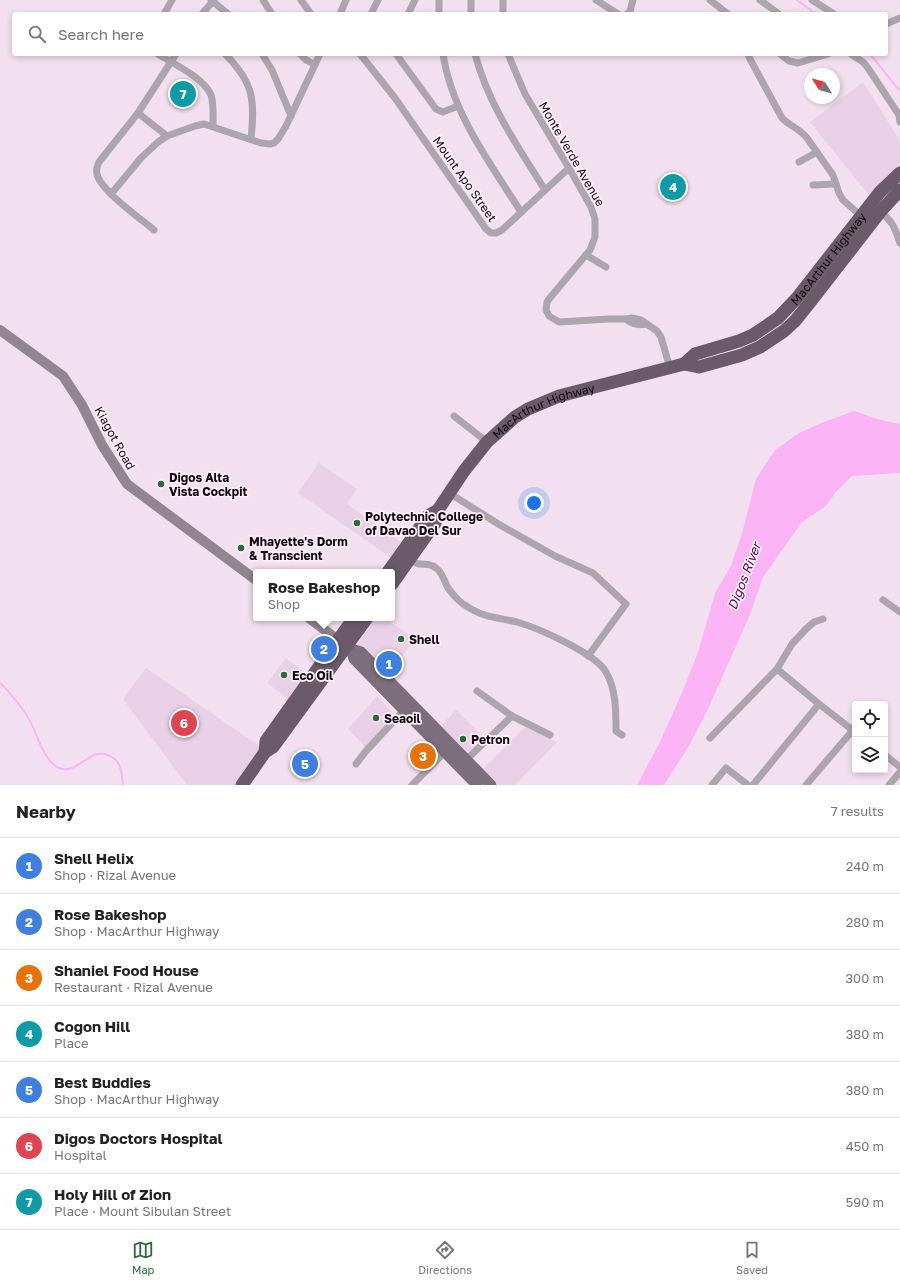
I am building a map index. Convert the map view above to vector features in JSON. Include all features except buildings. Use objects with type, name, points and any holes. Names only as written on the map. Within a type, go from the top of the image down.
[{"type":"highway","name":"MacArthur Highway","points":[[395,578],[428,516],[438,510],[464,471],[487,442],[515,417],[541,403],[559,396],[684,364],[695,354],[739,341],[753,335],[778,318],[797,298],[860,216],[886,185],[900,172]]},
{"type":"highway","name":"MacArthur Highway","points":[[684,364],[699,367],[742,355],[760,347],[774,338],[799,316],[880,212],[900,190]]},
{"type":"highway","name":"MacArthur Highway","points":[[391,569],[406,556]]},
{"type":"highway","points":[[345,645],[353,621]]},
{"type":"highway","points":[[242,785],[265,752],[274,747],[345,645],[365,621]]},
{"type":"main road","points":[[345,645],[354,659],[404,710],[448,749],[466,760],[491,785]]},
{"type":"main road","points":[[345,645],[361,652],[448,749],[477,785]]},
{"type":"street","points":[[165,12],[172,0]]},
{"type":"street","points":[[204,12],[213,0],[226,12]]},
{"type":"street","points":[[263,0],[271,12]]},
{"type":"street","points":[[301,0],[310,12]]},
{"type":"street","points":[[341,12],[346,0]]},
{"type":"street","points":[[372,12],[378,0]]},
{"type":"street","points":[[409,12],[415,0]]},
{"type":"street","points":[[439,0],[439,12]]},
{"type":"street","points":[[471,0],[471,12]]},
{"type":"street","points":[[503,0],[503,12]]},
{"type":"street","points":[[596,0],[615,12]]},
{"type":"street","points":[[629,12],[633,0]]},
{"type":"street","points":[[760,0],[776,12]]},
{"type":"street","points":[[812,0],[831,12]]},
{"type":"street","points":[[714,1],[726,12]]},
{"type":"street","points":[[888,23],[900,18]]},
{"type":"street","points":[[161,56],[198,79],[208,89],[212,100],[213,126]]},
{"type":"street","points":[[154,230],[103,186],[97,175],[97,169],[99,162],[138,113],[175,56]]},
{"type":"street","points":[[227,56],[242,74],[249,86],[252,97],[253,112],[251,139]]},
{"type":"street","points":[[263,56],[272,70],[290,116]]},
{"type":"street","points":[[302,56],[306,60],[315,64]]},
{"type":"street","points":[[111,194],[150,149],[167,136],[200,124],[213,126],[267,144],[274,143],[280,136],[319,56]]},
{"type":"street","name":"Mount Apo Street","points":[[362,56],[394,98],[488,232],[493,234],[499,232],[569,168]]},
{"type":"street","points":[[397,56],[436,109],[443,112],[458,106]]},
{"type":"street","points":[[443,56],[458,106],[477,142],[521,212]]},
{"type":"street","points":[[476,56],[492,102],[545,190]]},
{"type":"street","name":"Monte Verde Avenue","points":[[509,56],[525,94],[591,207],[595,219],[595,237],[593,244],[586,255],[549,299],[546,306],[547,314],[555,321],[563,322],[632,318],[641,320],[661,337],[670,368]]},
{"type":"street","points":[[749,56],[782,118],[803,133],[833,175],[842,200],[860,216]]},
{"type":"street","points":[[783,56],[789,61],[798,63],[821,56]]},
{"type":"street","points":[[854,56],[863,62],[868,68],[900,118]]},
{"type":"street","points":[[138,113],[167,136]]},
{"type":"street","points":[[800,162],[817,152]]},
{"type":"street","points":[[813,186],[836,184]]},
{"type":"street","points":[[880,212],[887,217],[895,227],[900,243]]},
{"type":"street","points":[[586,255],[606,267]]},
{"type":"street","name":"Kiagot Road","points":[[0,330],[63,376],[82,405],[102,445],[127,484],[253,578]]},
{"type":"street","points":[[454,416],[487,442]]},
{"type":"street","points":[[449,493],[500,525],[555,556],[593,574],[626,604],[588,656]]},
{"type":"street","points":[[406,556],[415,563],[435,567],[442,574],[448,588],[468,608],[480,614],[518,622],[539,630],[563,641],[598,662],[605,670],[610,681],[614,695],[616,731],[622,735]]},
{"type":"street","points":[[883,600],[900,612]]},
{"type":"street","points":[[710,738],[777,668],[792,644],[806,629],[814,622],[823,619]]},
{"type":"street","points":[[313,621],[345,645]]},
{"type":"street","points":[[777,668],[819,704],[852,729]]},
{"type":"street","points":[[477,691],[512,716],[550,735]]},
{"type":"street","points":[[753,785],[819,704]]},
{"type":"street","points":[[356,764],[404,710]]},
{"type":"street","points":[[466,760],[512,716]]},
{"type":"street","points":[[806,785],[852,733]]},
{"type":"street","points":[[412,785],[448,749]]},
{"type":"street","points":[[888,757],[900,767]]},
{"type":"street","points":[[712,785],[726,768],[748,785]]},
{"type":"street","points":[[889,785],[900,772]]},
{"type":"shaded area","points":[[863,82],[900,141],[900,170],[872,199],[810,122],[834,104],[840,104],[840,99]]},
{"type":"shaded area","name":"Polytechnic College of Davao Del Sur","points":[[319,463],[357,489],[347,504],[401,542],[390,557],[298,493]]},
{"type":"shaded area","points":[[374,621],[389,621],[414,639],[386,673],[357,645]]},
{"type":"shaded area","points":[[286,658],[304,672],[314,672],[292,702],[267,683]]},
{"type":"shaded area","points":[[146,668],[262,748],[235,785],[187,785],[123,699]]},
{"type":"shaded area","points":[[377,696],[396,716],[367,749],[348,729]]},
{"type":"shaded area","points":[[456,710],[484,738],[469,753],[441,726]]},
{"type":"shaded area","points":[[525,727],[557,742],[515,785],[499,785],[483,769]]},
{"type":"water","name":"Digos River","points":[[854,411],[877,419],[900,424],[900,473],[852,476],[835,493],[826,506],[802,522],[763,577],[749,617],[708,709],[690,744],[664,785],[637,785],[659,744],[697,655],[716,591],[731,566],[742,534],[756,479],[775,450],[799,433]]},
{"type":"waterway","points":[[797,0],[813,12]]},
{"type":"waterway","points":[[872,56],[900,91]]},
{"type":"waterway","points":[[0,683],[11,694],[30,720],[44,752],[53,764],[59,768],[66,769],[72,768],[96,754],[110,756],[118,763],[123,785]]},
{"type":"place","name":"Holy Hill of Zion","points":[[183,94]]},
{"type":"place","name":"Cogon Hill","points":[[673,187]]},
{"type":"place","name":"Digos Alta Vista Cockpit","points":[[161,484]]},
{"type":"place","name":"Polytechnic College of Davao Del Sur","points":[[357,523]]},
{"type":"place","name":"Mhayette's Dorm & Transcient","points":[[241,548]]},
{"type":"place","name":"Shell","points":[[401,639]]},
{"type":"place","name":"Rose Bakeshop","points":[[324,649]]},
{"type":"place","name":"Shell Helix","points":[[389,664]]},
{"type":"place","name":"Eco Oil","points":[[284,675]]},
{"type":"place","name":"Seaoil","points":[[376,718]]},
{"type":"place","name":"Digos Doctors Hospital","points":[[184,723]]},
{"type":"place","name":"Petron","points":[[463,739]]},
{"type":"place","name":"Shaniel Food House","points":[[423,756]]},
{"type":"place","name":"Best Buddies","points":[[305,764]]}]
